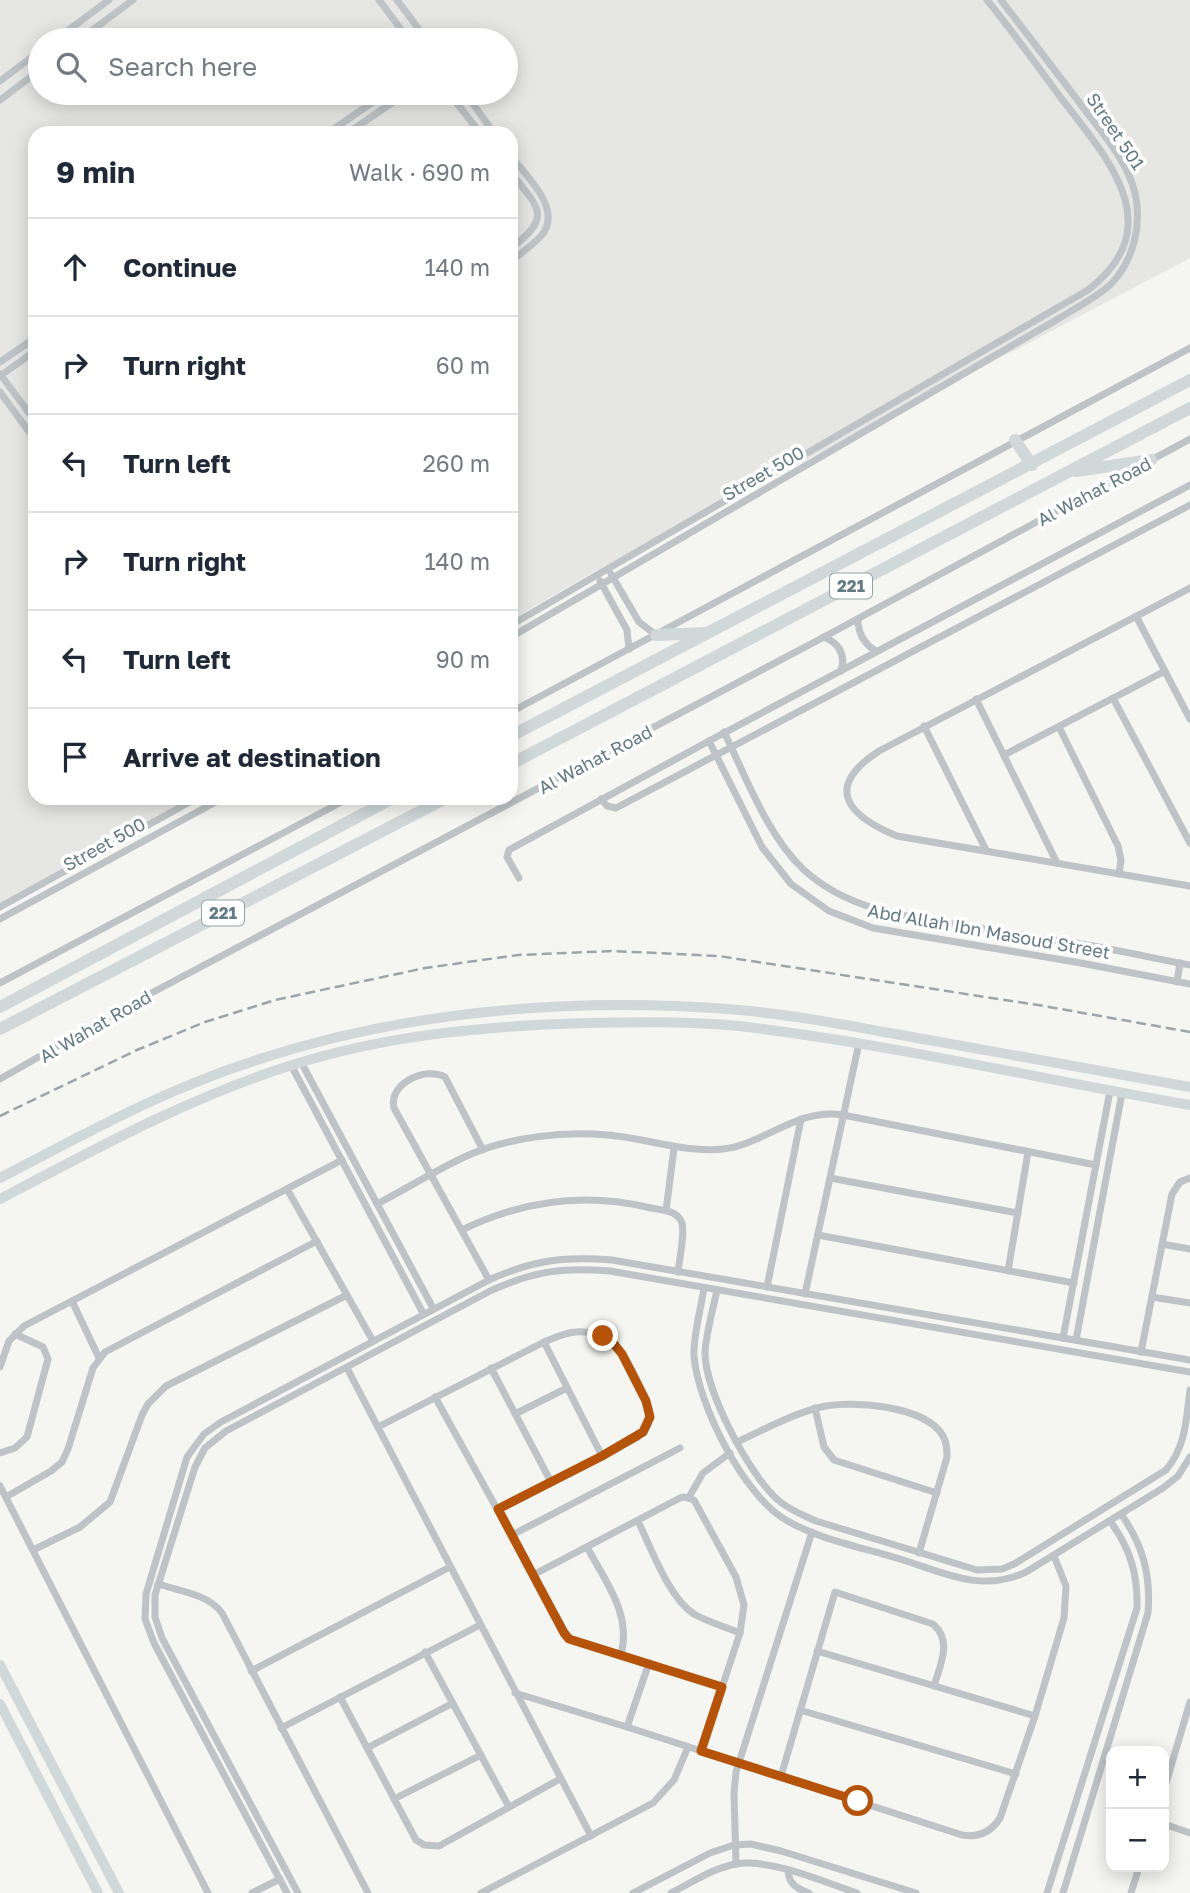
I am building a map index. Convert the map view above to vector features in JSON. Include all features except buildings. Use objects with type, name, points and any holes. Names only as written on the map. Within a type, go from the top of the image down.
[{"type":"highway","name":"221","points":[[518,732],[1190,380]]},
{"type":"highway","name":"Al Wahat Road","points":[[518,760],[1190,408]]},
{"type":"highway","points":[[1015,440],[1032,465]]},
{"type":"highway","points":[[1065,473],[1152,460]]},
{"type":"highway","points":[[656,635],[710,633]]},
{"type":"highway","name":"221","points":[[0,1007],[380,805]]},
{"type":"highway","name":"221","points":[[0,1029],[432,805]]},
{"type":"street","points":[[71,28],[109,0]]},
{"type":"street","points":[[95,28],[133,0]]},
{"type":"street","points":[[379,0],[401,28]]},
{"type":"street","points":[[397,0],[418,28]]},
{"type":"street","name":"Street 501","points":[[987,0],[1095,141],[1121,183],[1127,207],[1126,233],[1118,257],[1104,278],[1024,326]]},
{"type":"street","name":"Street 501","points":[[1001,0],[1097,127],[1130,178],[1137,206],[1136,235],[1126,262],[1110,284],[1029,335]]},
{"type":"street","points":[[0,81],[28,60]]},
{"type":"street","points":[[0,100],[28,78]]},
{"type":"street","points":[[338,126],[369,105]]},
{"type":"street","points":[[358,126],[389,105]]},
{"type":"street","points":[[458,105],[475,126]]},
{"type":"street","points":[[474,105],[489,126]]},
{"type":"street","points":[[357,113],[363,122]]},
{"type":"street","points":[[518,166],[544,201],[548,224],[542,235],[518,255]]},
{"type":"street","points":[[518,182],[534,204],[537,219],[536,227],[518,243]]},
{"type":"street","points":[[1104,278],[1110,284]]},
{"type":"street","points":[[1024,326],[1029,335]]},
{"type":"street","name":"Street 500","points":[[518,621],[1024,326]]},
{"type":"street","name":"Street 500","points":[[518,633],[1029,335]]},
{"type":"street","points":[[0,362],[28,343]]},
{"type":"street","points":[[518,708],[1190,348]]},
{"type":"street","points":[[28,356],[0,375],[28,412]]},
{"type":"street","points":[[0,392],[28,430]]},
{"type":"street","points":[[888,407],[893,416]]},
{"type":"street","name":"Al Wahat Road","points":[[518,800],[824,638],[1190,439]]},
{"type":"street","points":[[755,482],[761,492]]},
{"type":"street","points":[[519,878],[508,859],[509,850],[724,732],[1190,485]]},
{"type":"street","points":[[601,799],[607,806],[616,808],[1190,505]]},
{"type":"street","points":[[703,513],[709,522]]},
{"type":"street","points":[[608,568],[639,622],[656,635]]},
{"type":"street","points":[[597,574],[627,630],[629,649]]},
{"type":"street","points":[[1189,590],[879,751],[857,768],[847,784],[847,795],[851,806],[867,822],[897,836],[1190,886]]},
{"type":"street","points":[[540,608],[544,617]]},
{"type":"street","points":[[1136,616],[1190,719]]},
{"type":"street","points":[[858,619],[864,640],[876,652]]},
{"type":"street","points":[[824,638],[831,640],[841,650],[841,671]]},
{"type":"street","points":[[1004,755],[1165,671]]},
{"type":"street","points":[[1113,698],[1190,843]]},
{"type":"street","points":[[976,699],[1058,863]]},
{"type":"street","points":[[924,726],[986,850]]},
{"type":"street","points":[[1059,727],[1118,846],[1121,860],[1119,874]]},
{"type":"street","name":"Abd Allah Ibn Masoud Street","points":[[724,732],[773,830],[787,850],[803,869],[844,898],[891,914],[1190,965]]},
{"type":"street","name":"Abd Allah Ibn Masoud Street","points":[[709,741],[762,847],[775,866],[791,884],[829,911],[873,928],[1190,984]]},
{"type":"street","name":"Street 500","points":[[0,907],[184,805]]},
{"type":"street","name":"Street 500","points":[[0,919],[210,805]]},
{"type":"street","name":"221","points":[[0,982],[336,805]]},
{"type":"street","name":"Al Wahat Road","points":[[0,1079],[142,998],[508,805]]},
{"type":"street","points":[[1177,982],[1180,963]]},
{"type":"street","points":[[0,1178],[179,1089],[284,1052],[365,1031],[453,1016],[565,1006],[740,1010],[1190,1087]]},
{"type":"street","points":[[797,1034],[799,1018]]},
{"type":"street","points":[[0,1199],[105,1144],[194,1102],[296,1064],[369,1045],[487,1027],[652,1022],[736,1026],[859,1043],[1190,1105]]},
{"type":"street","points":[[805,1294],[859,1043]]},
{"type":"street","points":[[296,1064],[342,1160],[424,1313]]},
{"type":"street","points":[[296,1064],[433,1308]]},
{"type":"street","points":[[482,1150],[445,1077],[429,1073],[404,1083],[395,1091],[394,1108],[489,1280]]},
{"type":"street","points":[[1063,1338],[1110,1091]]},
{"type":"street","points":[[1076,1340],[1122,1093]]},
{"type":"street","points":[[377,1204],[482,1150],[520,1140],[573,1134],[607,1135],[641,1139],[674,1148],[700,1151],[726,1149],[822,1113],[1096,1166]]},
{"type":"street","points":[[768,1287],[801,1119]]},
{"type":"street","points":[[666,1211],[674,1148]]},
{"type":"street","points":[[1008,1270],[1028,1152]]},
{"type":"street","points":[[0,1367],[5,1349],[24,1326],[342,1160]]},
{"type":"street","points":[[830,1178],[1018,1213]]},
{"type":"street","points":[[1141,1352],[1172,1194],[1177,1185],[1190,1178]]},
{"type":"street","points":[[287,1189],[373,1341]]},
{"type":"street","points":[[462,1230],[504,1212],[548,1201],[607,1200],[666,1211],[676,1214],[682,1222],[678,1272]]},
{"type":"street","points":[[818,1235],[1074,1283]]},
{"type":"street","points":[[6,1497],[62,1462],[93,1368],[111,1347],[317,1241]]},
{"type":"street","points":[[1162,1244],[1190,1248]]},
{"type":"street","points":[[287,1893],[149,1632],[144,1606],[187,1457],[204,1434],[221,1422],[489,1280],[531,1263],[582,1257],[1190,1360]]},
{"type":"street","points":[[298,1893],[173,1658],[155,1617],[158,1584],[195,1467],[205,1448],[226,1431],[462,1305],[511,1282],[558,1269],[610,1271],[1190,1372]]},
{"type":"street","points":[[704,1288],[694,1352],[706,1405],[750,1485],[783,1519],[812,1532],[975,1581],[996,1583],[1012,1579],[1054,1556],[1121,1514],[1178,1476],[1190,1457]]},
{"type":"street","points":[[717,1290],[705,1353],[712,1387],[737,1442],[777,1499],[795,1512],[816,1521],[965,1567],[990,1570],[1014,1564],[1166,1471],[1177,1458],[1182,1442],[1190,1390]]},
{"type":"street","points":[[33,1550],[80,1527],[110,1502],[142,1415],[148,1404],[166,1386],[347,1295]]},
{"type":"street","points":[[457,1296],[462,1305]]},
{"type":"street","points":[[1152,1297],[1190,1303]]},
{"type":"street","points":[[72,1301],[99,1358]]},
{"type":"street","points":[[378,1427],[544,1342],[576,1331],[603,1336],[614,1344],[626,1359],[646,1401],[650,1417],[643,1432],[637,1438],[498,1509]]},
{"type":"street","points":[[0,1453],[15,1448],[27,1437],[48,1359],[43,1347],[15,1334]]},
{"type":"street","points":[[544,1342],[602,1456]]},
{"type":"street","points":[[347,1368],[591,1836]]},
{"type":"street","points":[[491,1368],[551,1482]]},
{"type":"street","points":[[515,1414],[568,1388]]},
{"type":"street","points":[[281,1390],[286,1399]]},
{"type":"street","points":[[435,1397],[569,1639],[722,1687]]},
{"type":"street","points":[[737,1442],[815,1408],[847,1404],[879,1405],[926,1420],[943,1435],[947,1457],[919,1553]]},
{"type":"street","points":[[815,1408],[824,1447],[834,1460],[937,1493]]},
{"type":"street","points":[[512,1535],[680,1448]]},
{"type":"street","points":[[689,1497],[703,1473],[730,1452]]},
{"type":"street","points":[[0,1486],[208,1893]]},
{"type":"street","points":[[533,1575],[680,1498],[689,1497],[697,1504],[740,1586],[744,1612],[740,1633],[701,1751]]},
{"type":"street","points":[[173,1502],[183,1506]]},
{"type":"street","points":[[1063,1893],[1149,1613],[1150,1593],[1146,1563],[1133,1531],[1121,1514]]},
{"type":"street","points":[[638,1521],[674,1592],[685,1607],[701,1618],[740,1633]]},
{"type":"street","points":[[1047,1893],[1136,1608],[1138,1590],[1132,1562],[1121,1536],[1110,1521]]},
{"type":"street","points":[[736,1864],[734,1783],[812,1532]]},
{"type":"street","points":[[587,1547],[621,1612],[625,1633],[621,1654]]},
{"type":"street","points":[[515,1693],[970,1836],[984,1833],[996,1825],[1016,1774],[1062,1628],[1067,1602],[1066,1586],[1054,1556]]},
{"type":"street","points":[[251,1671],[450,1567]]},
{"type":"street","points":[[158,1584],[204,1598],[219,1608],[368,1893]]},
{"type":"street","points":[[780,1776],[835,1592],[933,1624],[945,1646],[934,1686]]},
{"type":"street","points":[[281,1727],[480,1625]]},
{"type":"street","points":[[817,1651],[1035,1716]]},
{"type":"street","points":[[425,1652],[509,1807]]},
{"type":"street","points":[[165,1663],[173,1658]]},
{"type":"street","points":[[627,1727],[649,1663]]},
{"type":"street","points":[[0,1665],[119,1893]]},
{"type":"street","points":[[340,1697],[416,1840],[431,1847],[439,1846],[560,1779]]},
{"type":"street","points":[[1169,1773],[1190,1702]]},
{"type":"street","points":[[367,1748],[453,1703]]},
{"type":"street","points":[[0,1704],[98,1893]]},
{"type":"street","points":[[800,1710],[1016,1774]]},
{"type":"street","points":[[481,1893],[653,1803],[674,1780],[688,1747]]},
{"type":"street","points":[[394,1799],[481,1755]]},
{"type":"street","points":[[241,1805],[249,1801]]},
{"type":"street","points":[[1169,1826],[1190,1833]]},
{"type":"street","points":[[633,1893],[710,1853],[734,1845],[766,1847],[916,1893]]},
{"type":"street","points":[[85,1868],[100,1860]]},
{"type":"street","points":[[671,1893],[716,1870],[736,1864],[762,1863],[857,1893]]},
{"type":"street","points":[[788,1871],[794,1886],[809,1893]]},
{"type":"street","points":[[1131,1893],[1137,1872]]},
{"type":"street","points":[[252,1893],[280,1879]]},
{"type":"shaded area","points":[[0,0],[1190,0],[1190,258],[592,573],[518,616],[518,126],[28,126],[28,805],[187,805],[0,908]]},
{"type":"railway","points":[[0,1116],[137,1050],[205,1022],[275,1000],[425,968],[518,955],[613,951],[719,956],[1044,1006],[1190,1032]]},
{"type":"route","points":[[603,1336],[614,1344],[626,1359],[649,1409],[648,1425],[637,1438],[498,1509],[564,1633],[569,1639],[722,1687],[701,1751],[858,1801]]}]
